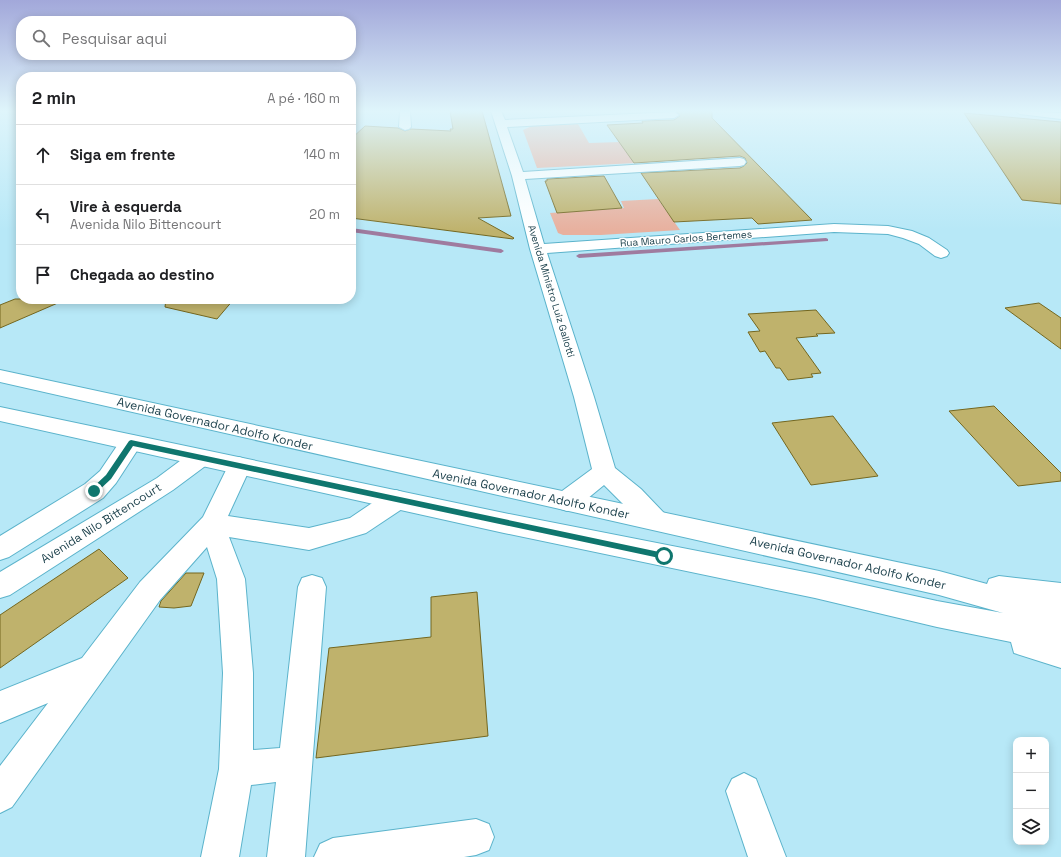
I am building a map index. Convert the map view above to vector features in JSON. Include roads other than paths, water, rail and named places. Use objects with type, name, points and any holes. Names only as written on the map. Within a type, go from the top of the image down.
[{"type":"street","name":"Avenida Ministro Luiz Gallotti","points":[[509,151],[584,397],[605,472]]},
{"type":"street","points":[[518,176],[740,162]]},
{"type":"street","name":"Rua Mauro Carlos Bertemes","points":[[538,249],[834,228],[888,230],[924,241],[941,253]]},
{"type":"street","name":"Avenida Governador Adolfo Konder","points":[[0,376],[939,583],[1061,616]]},
{"type":"street","points":[[0,414],[396,500],[814,586],[937,614],[1061,638]]},
{"type":"street","points":[[0,549],[94,491],[108,477],[131,443]]},
{"type":"street","name":"Avenida Nilo Bittencourt","points":[[0,586],[164,484],[200,458]]},
{"type":"street","points":[[0,795],[150,591],[212,524],[239,466]]},
{"type":"street","points":[[567,501],[605,472],[632,496],[654,520]]},
{"type":"street","points":[[212,524],[309,539],[358,526],[396,500]]},
{"type":"street","points":[[212,524],[231,579],[238,673],[236,769],[220,857]]},
{"type":"street","points":[[939,583],[1061,595]]},
{"type":"street","points":[[286,857],[312,587]]},
{"type":"street","points":[[937,614],[1061,654]]},
{"type":"street","points":[[0,707],[93,669]]},
{"type":"street","points":[[236,769],[295,763]]},
{"type":"street","points":[[744,791],[767,857]]},
{"type":"street","points":[[333,857],[476,837]]},
{"type":"waterway","points":[[356,231],[501,251]]},
{"type":"waterway","points":[[579,256],[826,240]]}]
